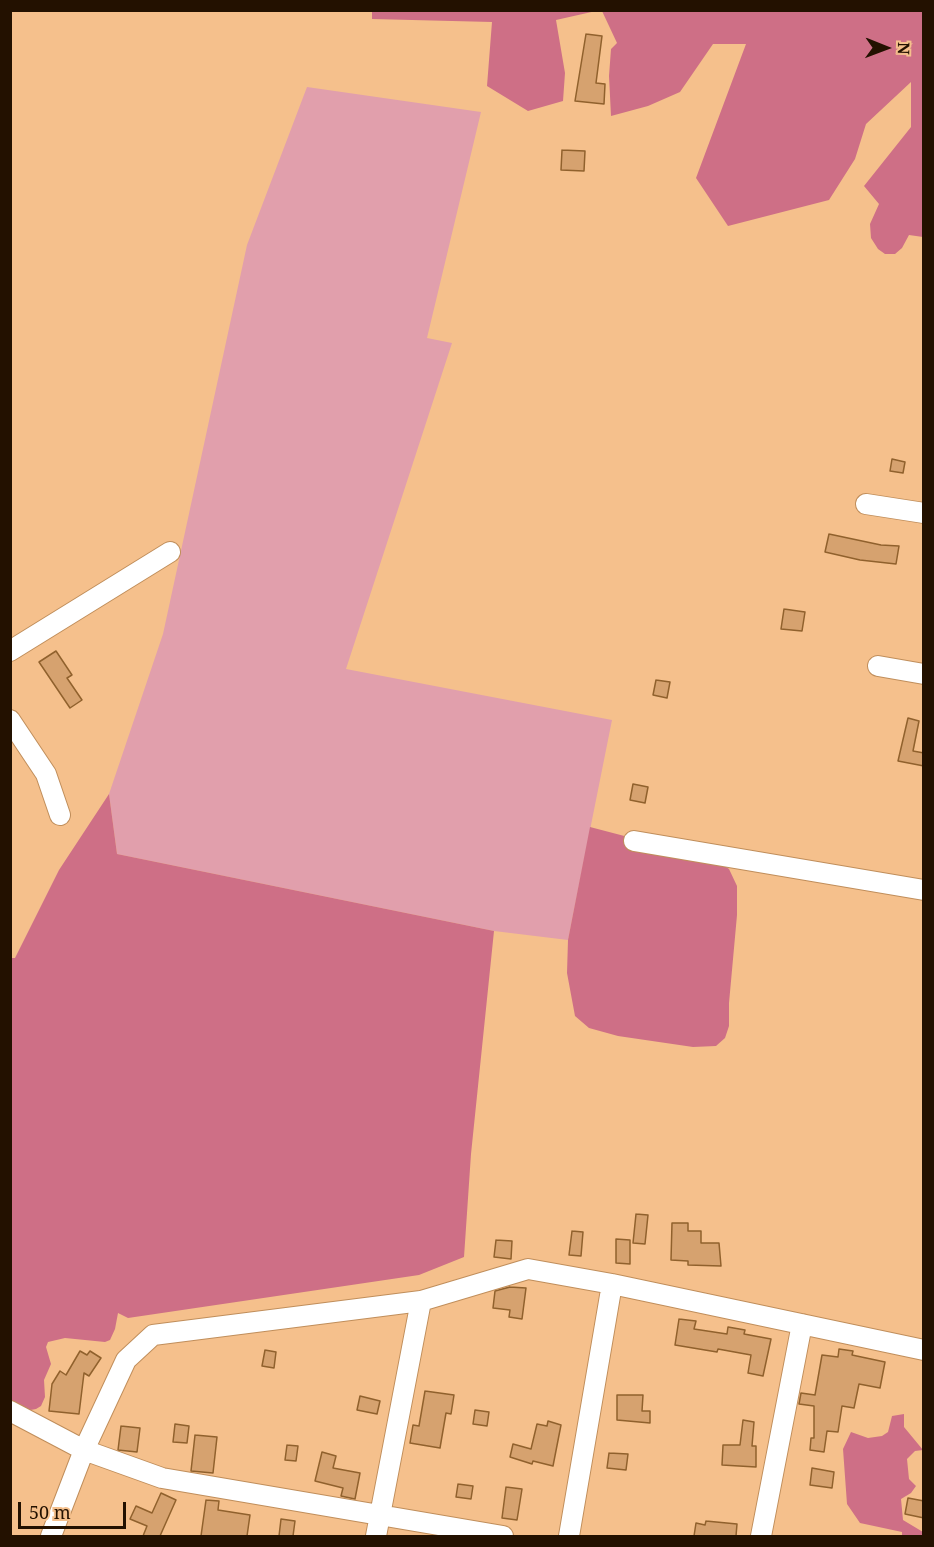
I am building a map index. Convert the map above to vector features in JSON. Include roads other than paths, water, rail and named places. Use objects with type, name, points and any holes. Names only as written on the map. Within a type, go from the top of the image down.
[{"type":"street","points":[[866,504],[924,513]]},
{"type":"street","points":[[10,651],[170,552]]},
{"type":"street","points":[[878,666],[924,674]]},
{"type":"street","points":[[10,720],[46,774],[60,815]]},
{"type":"street","points":[[634,841],[924,890]]},
{"type":"street","points":[[51,1536],[84,1450],[126,1360],[153,1335],[422,1301],[528,1269],[612,1284],[924,1350]]},
{"type":"street","points":[[569,1536],[612,1284]]},
{"type":"street","points":[[376,1536],[422,1301]]},
{"type":"street","points":[[761,1536],[802,1324]]},
{"type":"street","points":[[10,1411],[84,1450],[162,1478],[503,1536]]}]
